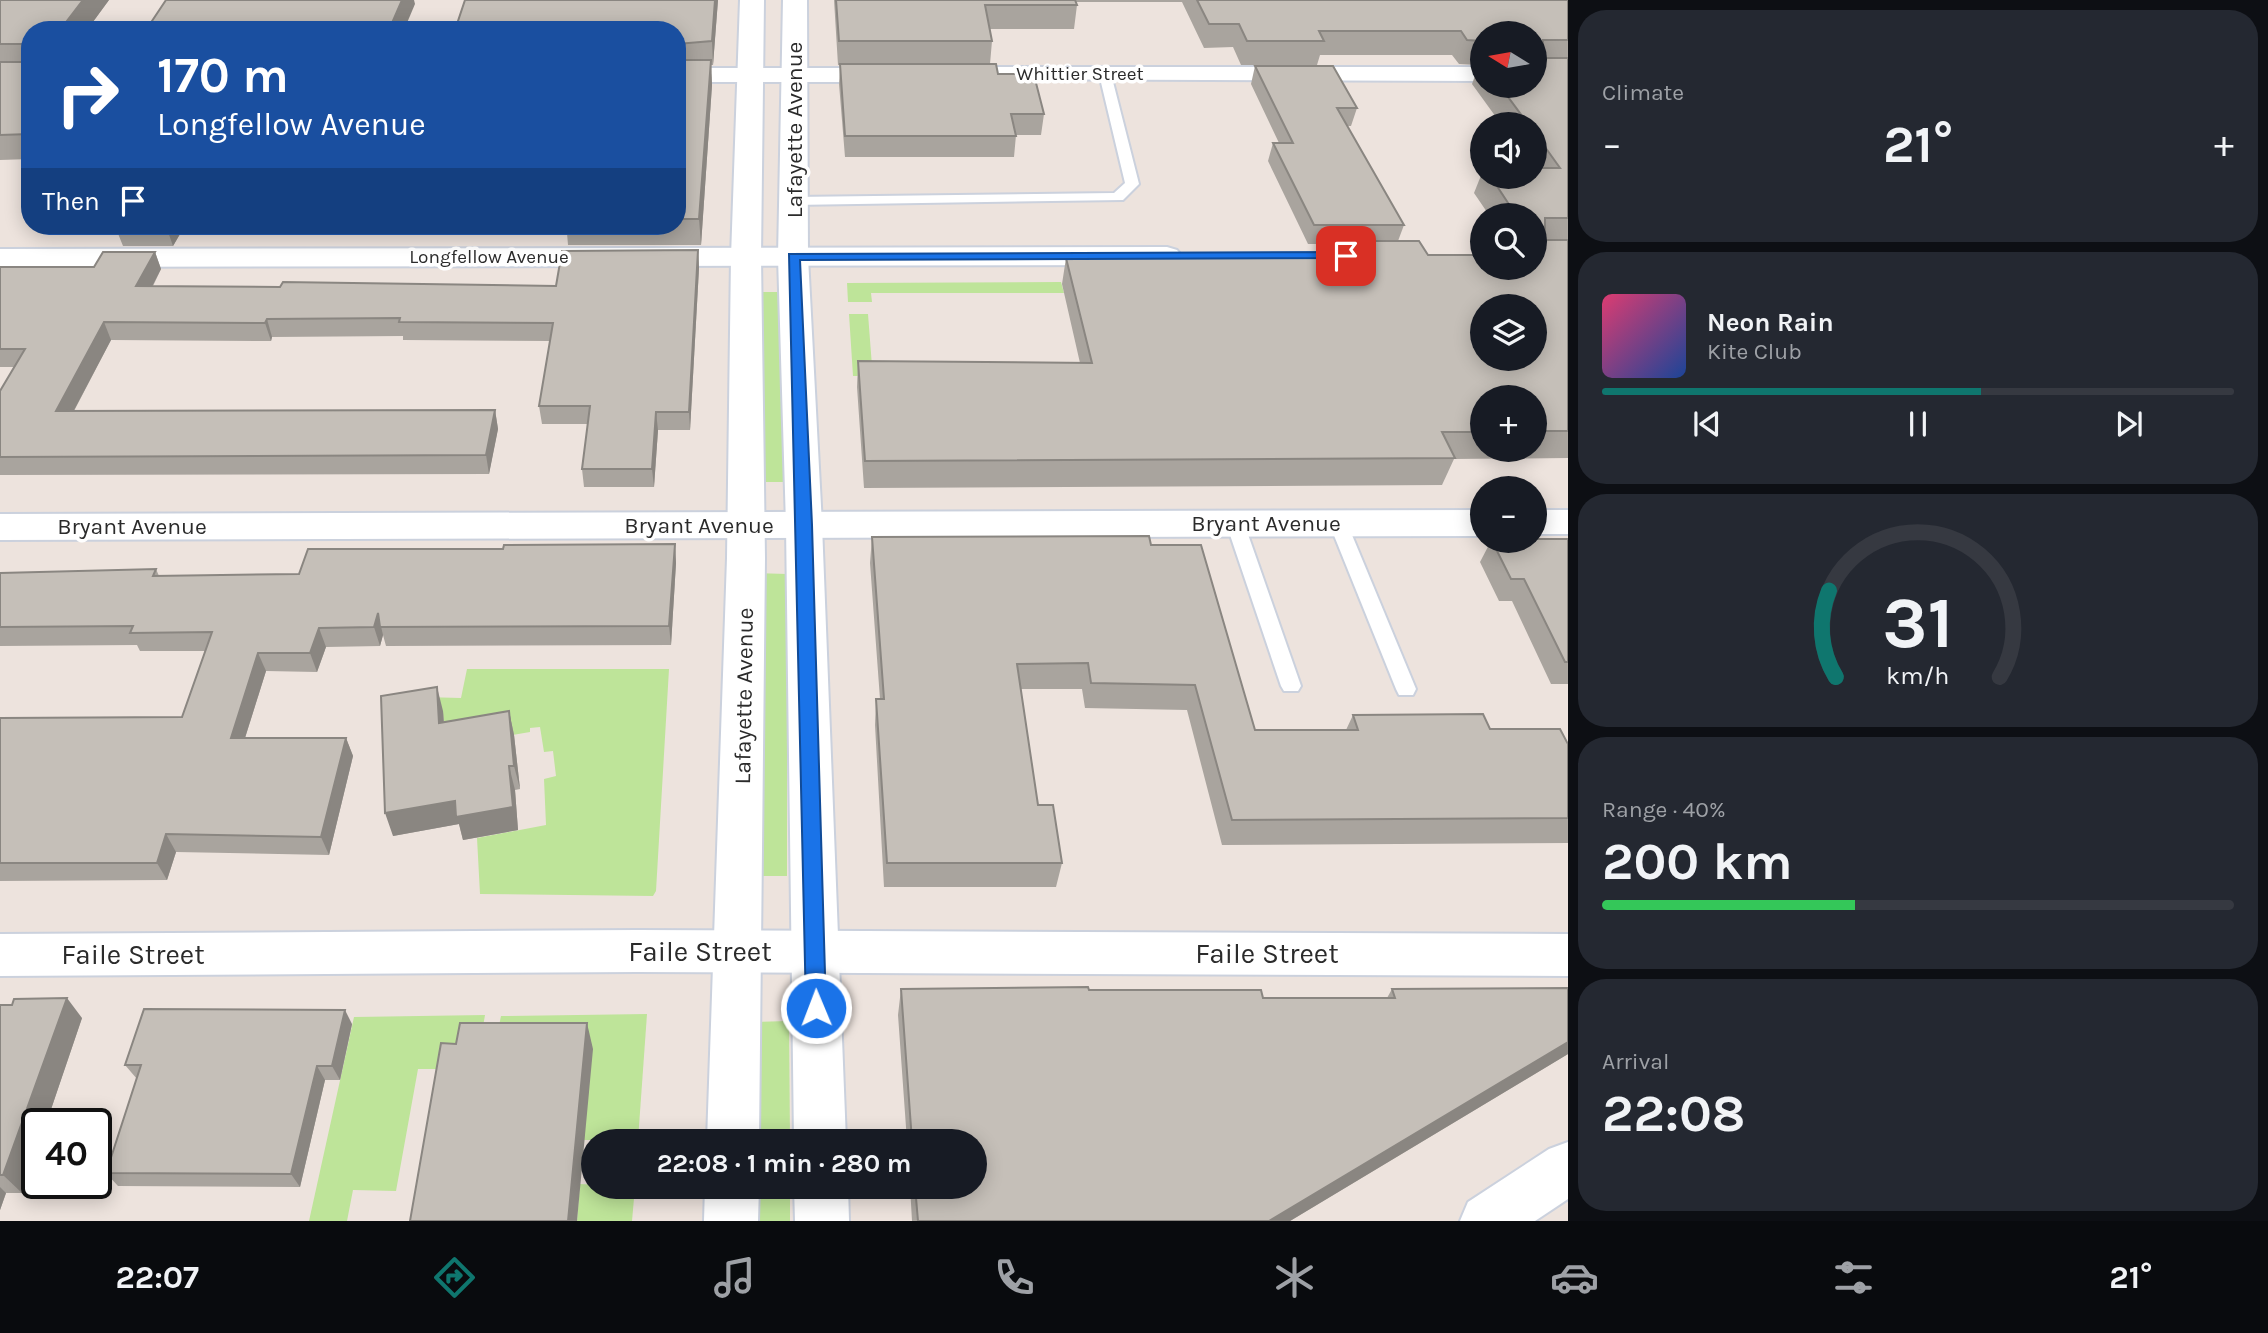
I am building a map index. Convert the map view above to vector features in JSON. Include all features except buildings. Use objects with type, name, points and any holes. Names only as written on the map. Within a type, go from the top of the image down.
[{"type":"street","name":"Lafayette Avenue","points":[[733,1129],[747,525],[746,257],[752,0]]},
{"type":"street","name":"Lafayette Avenue","points":[[795,0],[793,257],[804,525],[820,1129]]},
{"type":"street","name":"Whittier Street","points":[[943,74],[1470,74]]},
{"type":"street","points":[[686,75],[916,75]]},
{"type":"street","name":"Longfellow Avenue","points":[[0,258],[1190,256]]},
{"type":"street","points":[[1547,522],[1568,522]]},
{"type":"street","name":"Bryant Avenue","points":[[0,527],[1470,523]]},
{"type":"street","name":"Faile Street","points":[[0,955],[739,951],[1568,955]]},
{"type":"street","points":[[1488,1221],[1568,1168]]},
{"type":"street","points":[[731,1221],[732,1199]]},
{"type":"street","points":[[821,1199],[822,1221]]},
{"type":"lane","points":[[793,201],[1118,197],[1132,184],[1105,74]]},
{"type":"lane","points":[[1234,523],[1291,686]]},
{"type":"lane","points":[[1338,523],[1406,689]]},
{"type":"green space","points":[[1061,282],[1064,293],[871,293],[872,302],[848,302],[847,283]]},
{"type":"green space","points":[[761,292],[783,292],[783,482],[759,482]]},
{"type":"green space","points":[[849,314],[868,314],[872,366],[1084,376],[853,376]]},
{"type":"green space","points":[[757,573],[787,574],[787,876],[754,876]]},
{"type":"green space","points":[[467,669],[669,669],[656,891],[653,896],[480,894],[477,838],[546,825],[544,779],[556,776],[553,751],[544,752],[540,727],[530,728],[530,732],[470,742],[386,696],[461,698]]},
{"type":"green space","points":[[647,1014],[639,1129],[581,1129],[581,1137],[494,1050],[501,1016]]},
{"type":"green space","points":[[485,1015],[479,1050],[451,1069],[418,1069],[396,1191],[353,1190],[347,1221],[309,1221],[354,1017]]},
{"type":"green space","points":[[789,1021],[790,1129],[751,1129],[753,1022]]},
{"type":"green space","points":[[580,1184],[581,1199],[634,1199],[632,1221],[577,1221]]},
{"type":"green space","points":[[751,1199],[790,1199],[790,1221],[751,1221]]},
{"type":"route","points":[[816,1008],[804,525],[793,257],[1346,256]]}]
